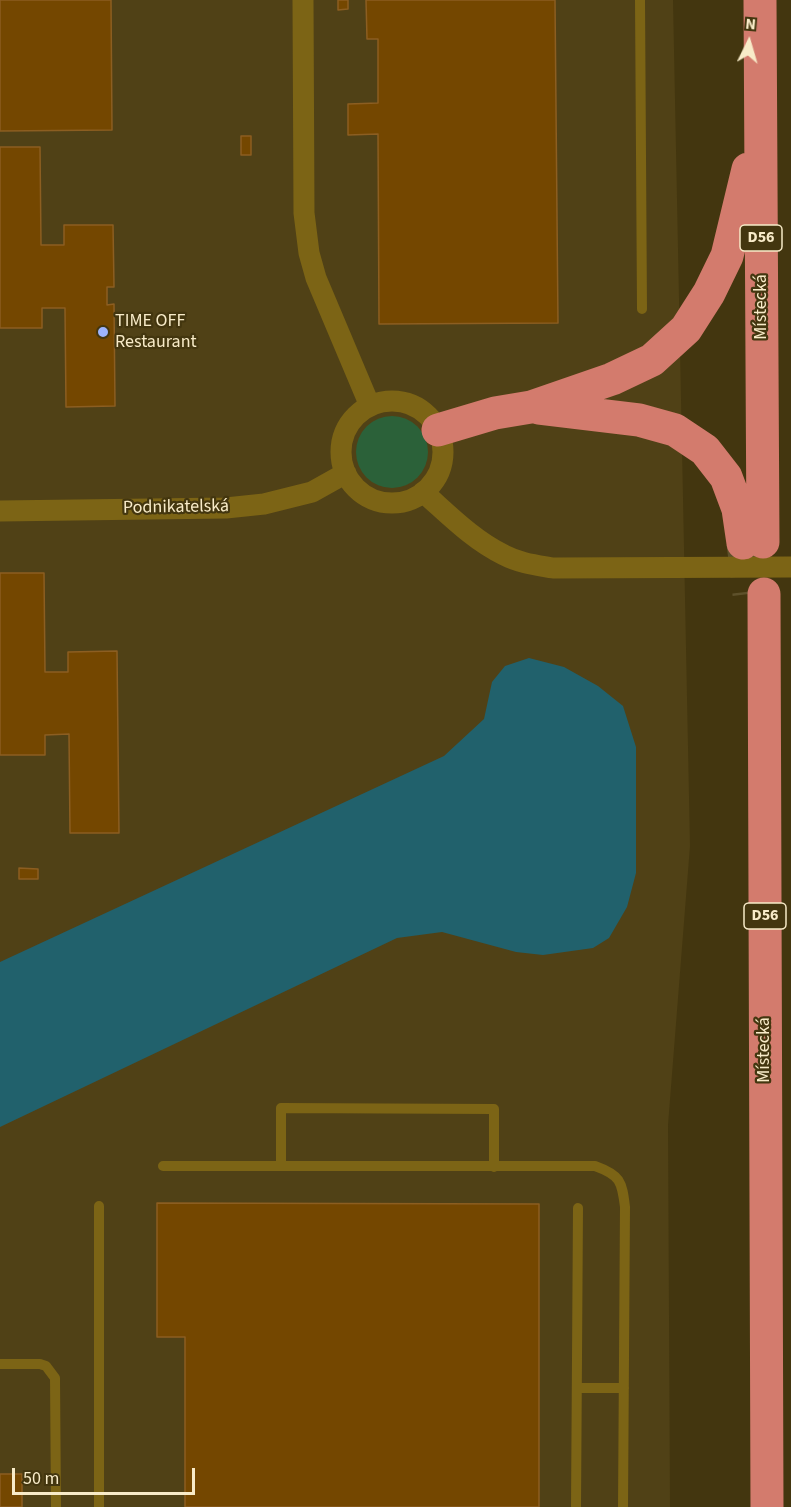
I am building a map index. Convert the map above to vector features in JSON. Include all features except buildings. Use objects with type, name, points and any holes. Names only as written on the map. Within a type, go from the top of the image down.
[{"type":"highway","name":"Místecká","points":[[531,407],[639,420],[675,430],[705,450],[726,477],[753,543],[760,0]]},
{"type":"highway","points":[[438,430],[495,413],[531,407],[612,379],[652,360],[686,329],[709,293],[727,256],[746,182],[760,87]]},
{"type":"highway","name":"Místecká","points":[[756,594],[764,706],[767,1507]]},
{"type":"street","points":[[303,0],[304,213],[309,252],[316,278],[370,406]]},
{"type":"street","points":[[385,401],[401,402],[416,407],[429,417],[438,430],[443,457],[439,471],[423,492],[409,499],[394,502],[380,501],[354,486],[346,473],[341,458],[344,435],[347,427],[357,415],[370,406],[385,401]]},
{"type":"street","name":"Podnikatelská","points":[[0,511],[214,508],[264,504],[312,492],[346,473]]},
{"type":"street","points":[[423,492],[483,543],[505,556],[528,564],[553,568],[791,567]]},
{"type":"lane","points":[[640,0],[642,309]]},
{"type":"lane","points":[[281,1166],[281,1108],[494,1109],[494,1167]]},
{"type":"lane","points":[[163,1166],[595,1166],[612,1172],[622,1186],[625,1207],[622,1507]]},
{"type":"lane","points":[[99,1206],[99,1507]]},
{"type":"lane","points":[[576,1507],[578,1208]]},
{"type":"lane","points":[[0,1364],[40,1364],[46,1366],[55,1378],[56,1507]]},
{"type":"lane","points":[[577,1388],[624,1388]]},
{"type":"shaded area","points":[[0,0],[673,0],[690,846],[668,1125],[670,1507],[0,1507]]},
{"type":"green space","points":[[392,416],[412,422],[422,432],[428,452],[422,472],[412,482],[392,488],[372,482],[362,472],[356,452],[362,432],[372,422]]},
{"type":"water","points":[[529,658],[564,667],[598,686],[623,706],[636,747],[636,873],[627,907],[609,938],[593,948],[543,955],[516,952],[442,932],[397,938],[0,1127],[0,962],[444,756],[484,719],[492,682],[505,666]]},
{"type":"tunnel","points":[[743,543],[749,594]]},
{"type":"place","name":"TIME OFF Restaurant","points":[[103,332]]}]
